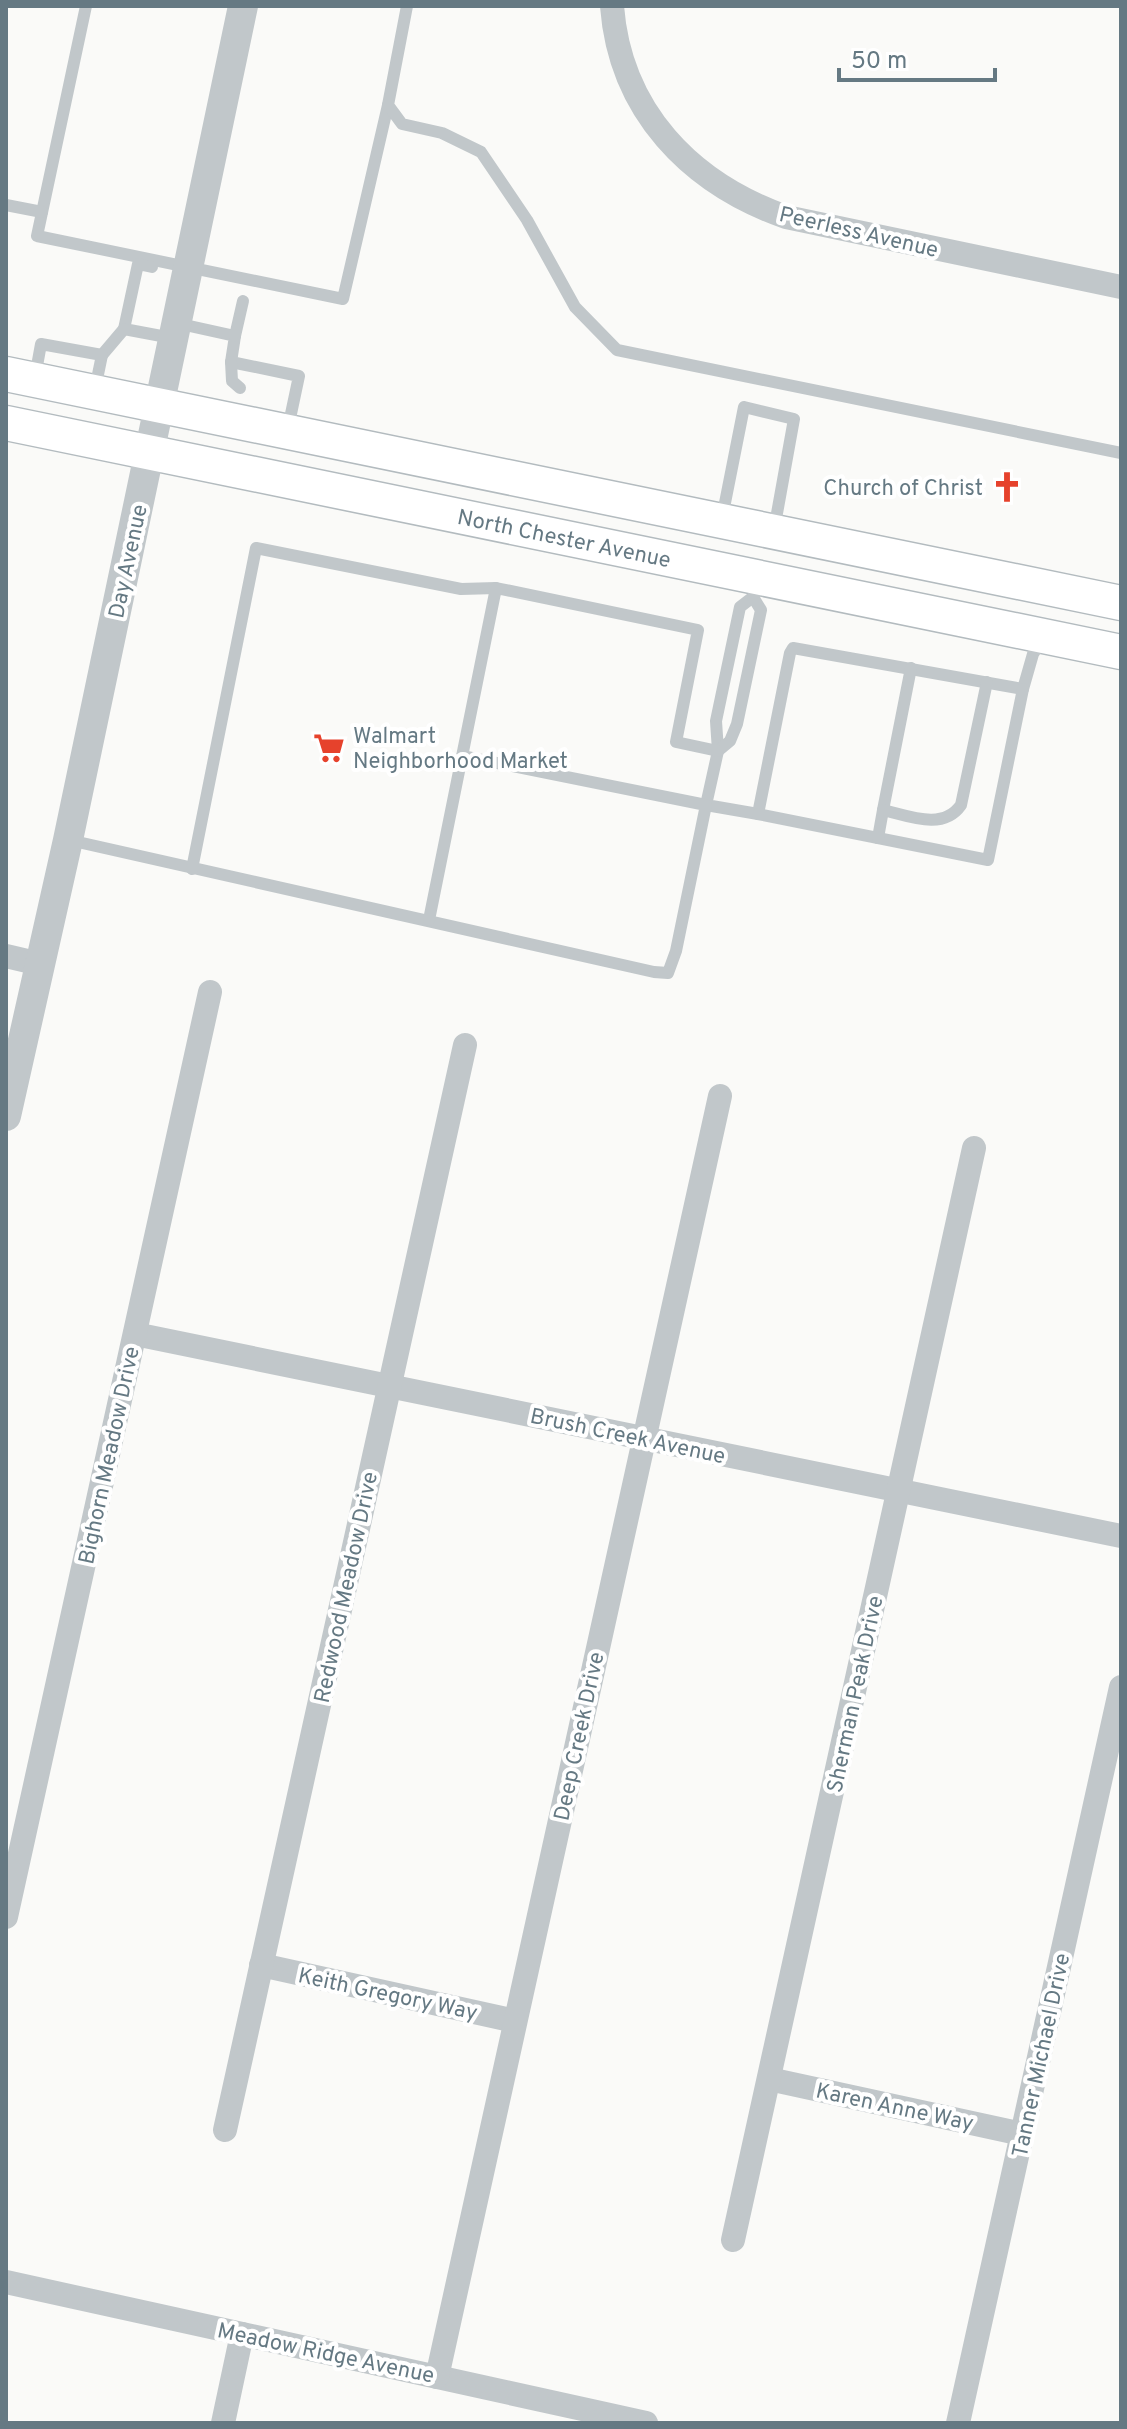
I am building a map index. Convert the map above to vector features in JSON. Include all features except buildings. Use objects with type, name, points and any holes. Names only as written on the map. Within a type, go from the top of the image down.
[{"type":"main road","points":[[20,377],[1121,603]]},
{"type":"main road","name":"North Chester Avenue","points":[[6,423],[633,552],[758,588],[1121,652]]},
{"type":"main road","points":[[633,552],[736,550],[745,546],[749,527]]},
{"type":"main road","points":[[758,588],[781,567],[801,560],[864,550]]},
{"type":"main road","points":[[1045,637],[1074,626],[1121,622]]},
{"type":"street","name":"Day Avenue","points":[[6,1116],[68,840],[243,6]]},
{"type":"street","name":"Peerless Avenue","points":[[612,6],[620,53],[632,85],[648,114],[668,142],[692,165],[722,188],[754,206],[786,217],[1121,287]]},
{"type":"street","points":[[6,956],[40,964]]},
{"type":"street","name":"Bighorn Meadow Drive","points":[[7,1913],[210,992]]},
{"type":"street","name":"Redwood Meadow Drive","points":[[225,2130],[465,1045]]},
{"type":"street","name":"Deep Creek Drive","points":[[437,2377],[720,1096]]},
{"type":"street","name":"Sherman Peak Drive","points":[[733,2240],[974,1148]]},
{"type":"street","name":"Brush Creek Avenue","points":[[135,1334],[1121,1536]]},
{"type":"street","name":"Tanner Michael Drive","points":[[958,2423],[1121,1687]]},
{"type":"street","name":"Keith Gregory Way","points":[[261,1965],[515,2021]]},
{"type":"street","name":"Karen Anne Way","points":[[769,2079],[1022,2134]]},
{"type":"street","name":"Meadow Ridge Avenue","points":[[6,2282],[646,2423]]},
{"type":"street","points":[[223,2423],[242,2334]]},
{"type":"lane","points":[[86,6],[37,236],[188,270],[343,299],[388,105],[407,6]]},
{"type":"lane","points":[[388,105],[402,124],[442,133],[481,152],[527,220],[575,307],[617,350],[1121,453]]},
{"type":"lane","points":[[6,205],[42,212]]},
{"type":"lane","points":[[95,393],[102,355],[124,329],[138,264],[188,270]]},
{"type":"lane","points":[[240,388],[232,381],[231,362],[243,301]]},
{"type":"lane","points":[[124,329],[235,336]]},
{"type":"lane","points":[[20,377],[41,344],[102,355]]},
{"type":"lane","points":[[231,362],[299,376],[288,398],[288,432]]},
{"type":"lane","points":[[744,407],[794,419],[749,527],[744,407]]},
{"type":"lane","points":[[192,869],[256,548],[461,589],[496,588],[698,630],[676,742],[718,751]]},
{"type":"lane","points":[[429,920],[496,588]]},
{"type":"lane","points":[[68,840],[668,973],[674,960],[718,751],[716,721],[726,666],[740,607],[758,588]]},
{"type":"lane","points":[[718,751],[730,741],[737,724],[761,610],[758,588]]},
{"type":"lane","points":[[462,756],[988,860],[1023,689],[1033,654],[1045,637]]},
{"type":"lane","points":[[758,814],[791,650],[796,647],[1023,689]]},
{"type":"lane","points":[[878,838],[911,668]]},
{"type":"lane","points":[[883,810],[937,820],[955,814],[964,796],[987,682]]},
{"type":"place","name":"Church of Christ","points":[[1007,487]]},
{"type":"place","name":"Walmart Neighborhood Market","points":[[329,748]]}]
